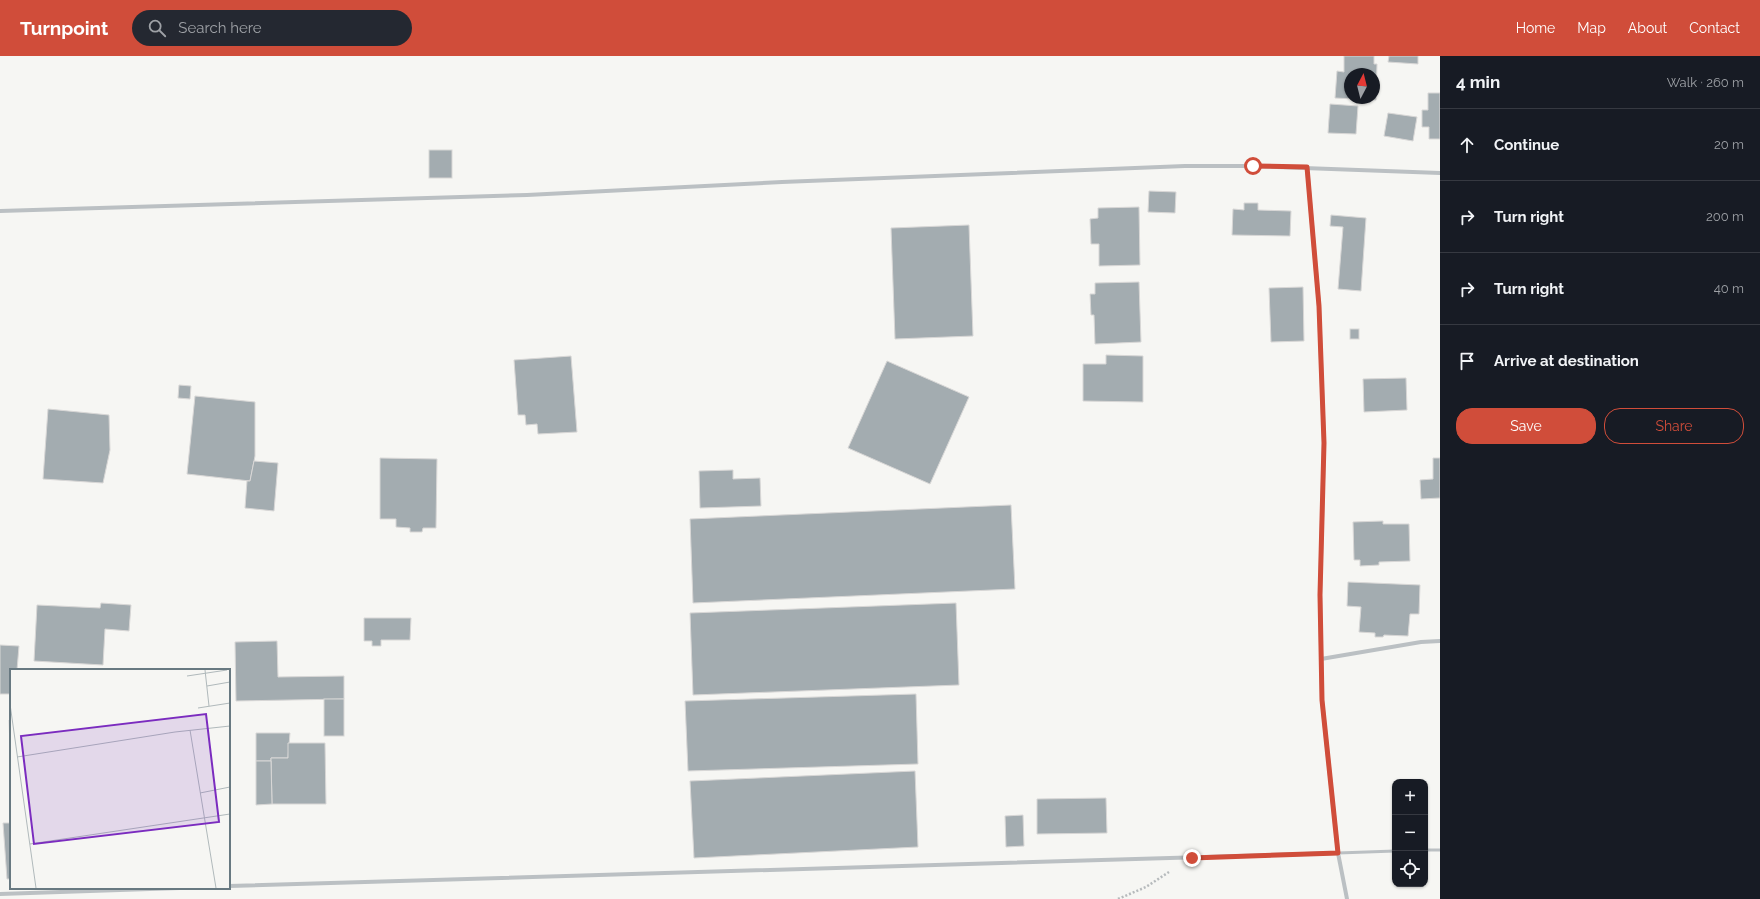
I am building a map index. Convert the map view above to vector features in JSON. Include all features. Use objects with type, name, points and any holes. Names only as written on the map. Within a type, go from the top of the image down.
[{"type":"street","points":[[0,211],[527,195],[782,182],[1184,166],[1307,167],[1440,173]]},
{"type":"street","points":[[1307,167],[1319,306],[1324,443],[1320,595],[1322,700],[1338,853],[1347,899]]},
{"type":"street","points":[[1321,659],[1421,642],[1440,641]]},
{"type":"street","points":[[230,886],[1338,853]]},
{"type":"street","points":[[0,894],[150,889]]},
{"type":"lane","points":[[1428,850],[1440,850]]},
{"type":"lane","points":[[1338,853],[1392,851]]},
{"type":"path","points":[[1118,899],[1146,887],[1192,858]]},
{"type":"building","points":[[1344,56],[1374,56],[1374,64],[1377,64],[1377,68],[1344,68]]},
{"type":"building","points":[[1389,56],[1418,56],[1418,64],[1388,62]]},
{"type":"building","points":[[1337,71],[1344,72],[1344,98],[1335,98]]},
{"type":"building","points":[[1428,93],[1440,93],[1440,139],[1429,139],[1429,127],[1422,127],[1422,110],[1428,110]]},
{"type":"building","points":[[1330,104],[1358,106],[1356,134],[1328,133]]},
{"type":"building","points":[[1388,113],[1417,117],[1413,141],[1384,136]]},
{"type":"building","points":[[429,150],[452,150],[452,178],[429,178]]},
{"type":"building","points":[[1149,191],[1176,192],[1175,213],[1148,212]]},
{"type":"building","points":[[1244,203],[1258,203],[1258,210],[1291,211],[1290,236],[1232,235],[1233,209],[1244,210]]},
{"type":"building","points":[[1139,207],[1140,265],[1099,266],[1099,244],[1091,244],[1090,219],[1098,218],[1098,208]]},
{"type":"building","points":[[1331,215],[1366,218],[1361,291],[1338,289],[1343,227],[1330,226]]},
{"type":"building","points":[[969,225],[973,336],[895,339],[891,228]]},
{"type":"building","points":[[1139,282],[1141,342],[1095,344],[1094,315],[1091,315],[1090,294],[1095,294],[1095,283]]},
{"type":"building","points":[[1303,287],[1304,341],[1271,342],[1269,288]]},
{"type":"building","points":[[1350,329],[1359,329],[1359,339],[1350,339]]},
{"type":"building","points":[[1106,355],[1143,356],[1143,402],[1083,401],[1083,364],[1106,364]]},
{"type":"building","points":[[571,356],[577,432],[538,434],[537,424],[526,425],[525,415],[518,415],[514,360]]},
{"type":"building","points":[[887,361],[969,397],[930,484],[848,448]]},
{"type":"building","points":[[1406,378],[1407,410],[1364,412],[1363,379]]},
{"type":"building","points":[[179,385],[191,386],[190,399],[178,398]]},
{"type":"building","points":[[195,396],[255,402],[255,456],[250,481],[187,474]]},
{"type":"building","points":[[48,409],[109,415],[110,450],[103,483],[43,479]]},
{"type":"building","points":[[380,458],[437,459],[436,528],[423,528],[422,532],[410,532],[410,528],[396,527],[396,519],[380,519]]},
{"type":"building","points":[[1433,458],[1440,458],[1440,498],[1421,499],[1420,480],[1433,479]]},
{"type":"building","points":[[254,461],[278,463],[274,511],[245,508],[247,481],[250,481]]},
{"type":"building","points":[[733,470],[733,479],[760,478],[761,506],[700,508],[699,471]]},
{"type":"building","points":[[1011,505],[1015,589],[693,603],[690,519]]},
{"type":"building","points":[[1383,521],[1383,524],[1409,524],[1410,561],[1379,562],[1379,565],[1360,566],[1360,560],[1354,560],[1353,522]]},
{"type":"building","points":[[1348,582],[1420,585],[1419,614],[1410,614],[1408,636],[1384,635],[1383,637],[1375,637],[1375,633],[1359,632],[1361,607],[1347,606]]},
{"type":"building","points":[[101,603],[131,605],[129,631],[105,629],[103,665],[34,661],[37,605],[100,608]]},
{"type":"building","points":[[956,603],[959,685],[693,695],[690,613]]},
{"type":"building","points":[[364,618],[411,618],[410,640],[381,640],[381,646],[372,646],[372,641],[364,641]]},
{"type":"building","points":[[277,641],[278,677],[344,676],[344,699],[236,701],[235,642]]},
{"type":"building","points":[[0,645],[19,646],[17,669],[10,669],[10,694],[0,694]]},
{"type":"building","points":[[916,694],[918,764],[688,771],[685,701]]},
{"type":"building","points":[[324,699],[344,699],[344,736],[324,736]]},
{"type":"building","points":[[9,720],[10,720],[10,747]]},
{"type":"building","points":[[256,733],[290,733],[288,758],[271,758],[271,761],[256,761]]},
{"type":"building","points":[[288,743],[325,743],[326,804],[272,804],[271,758],[288,758]]},
{"type":"building","points":[[256,761],[271,761],[272,804],[256,805]]},
{"type":"building","points":[[915,771],[918,847],[694,858],[690,781]]},
{"type":"building","points":[[1106,798],[1107,833],[1037,834],[1037,799]]},
{"type":"building","points":[[1023,815],[1024,846],[1006,847],[1005,816]]},
{"type":"building","points":[[3,823],[10,823],[10,879],[7,879]]},
{"type":"route","points":[[1192,858],[1338,853],[1322,700],[1320,595],[1324,443],[1319,306],[1307,167],[1253,166]]}]
